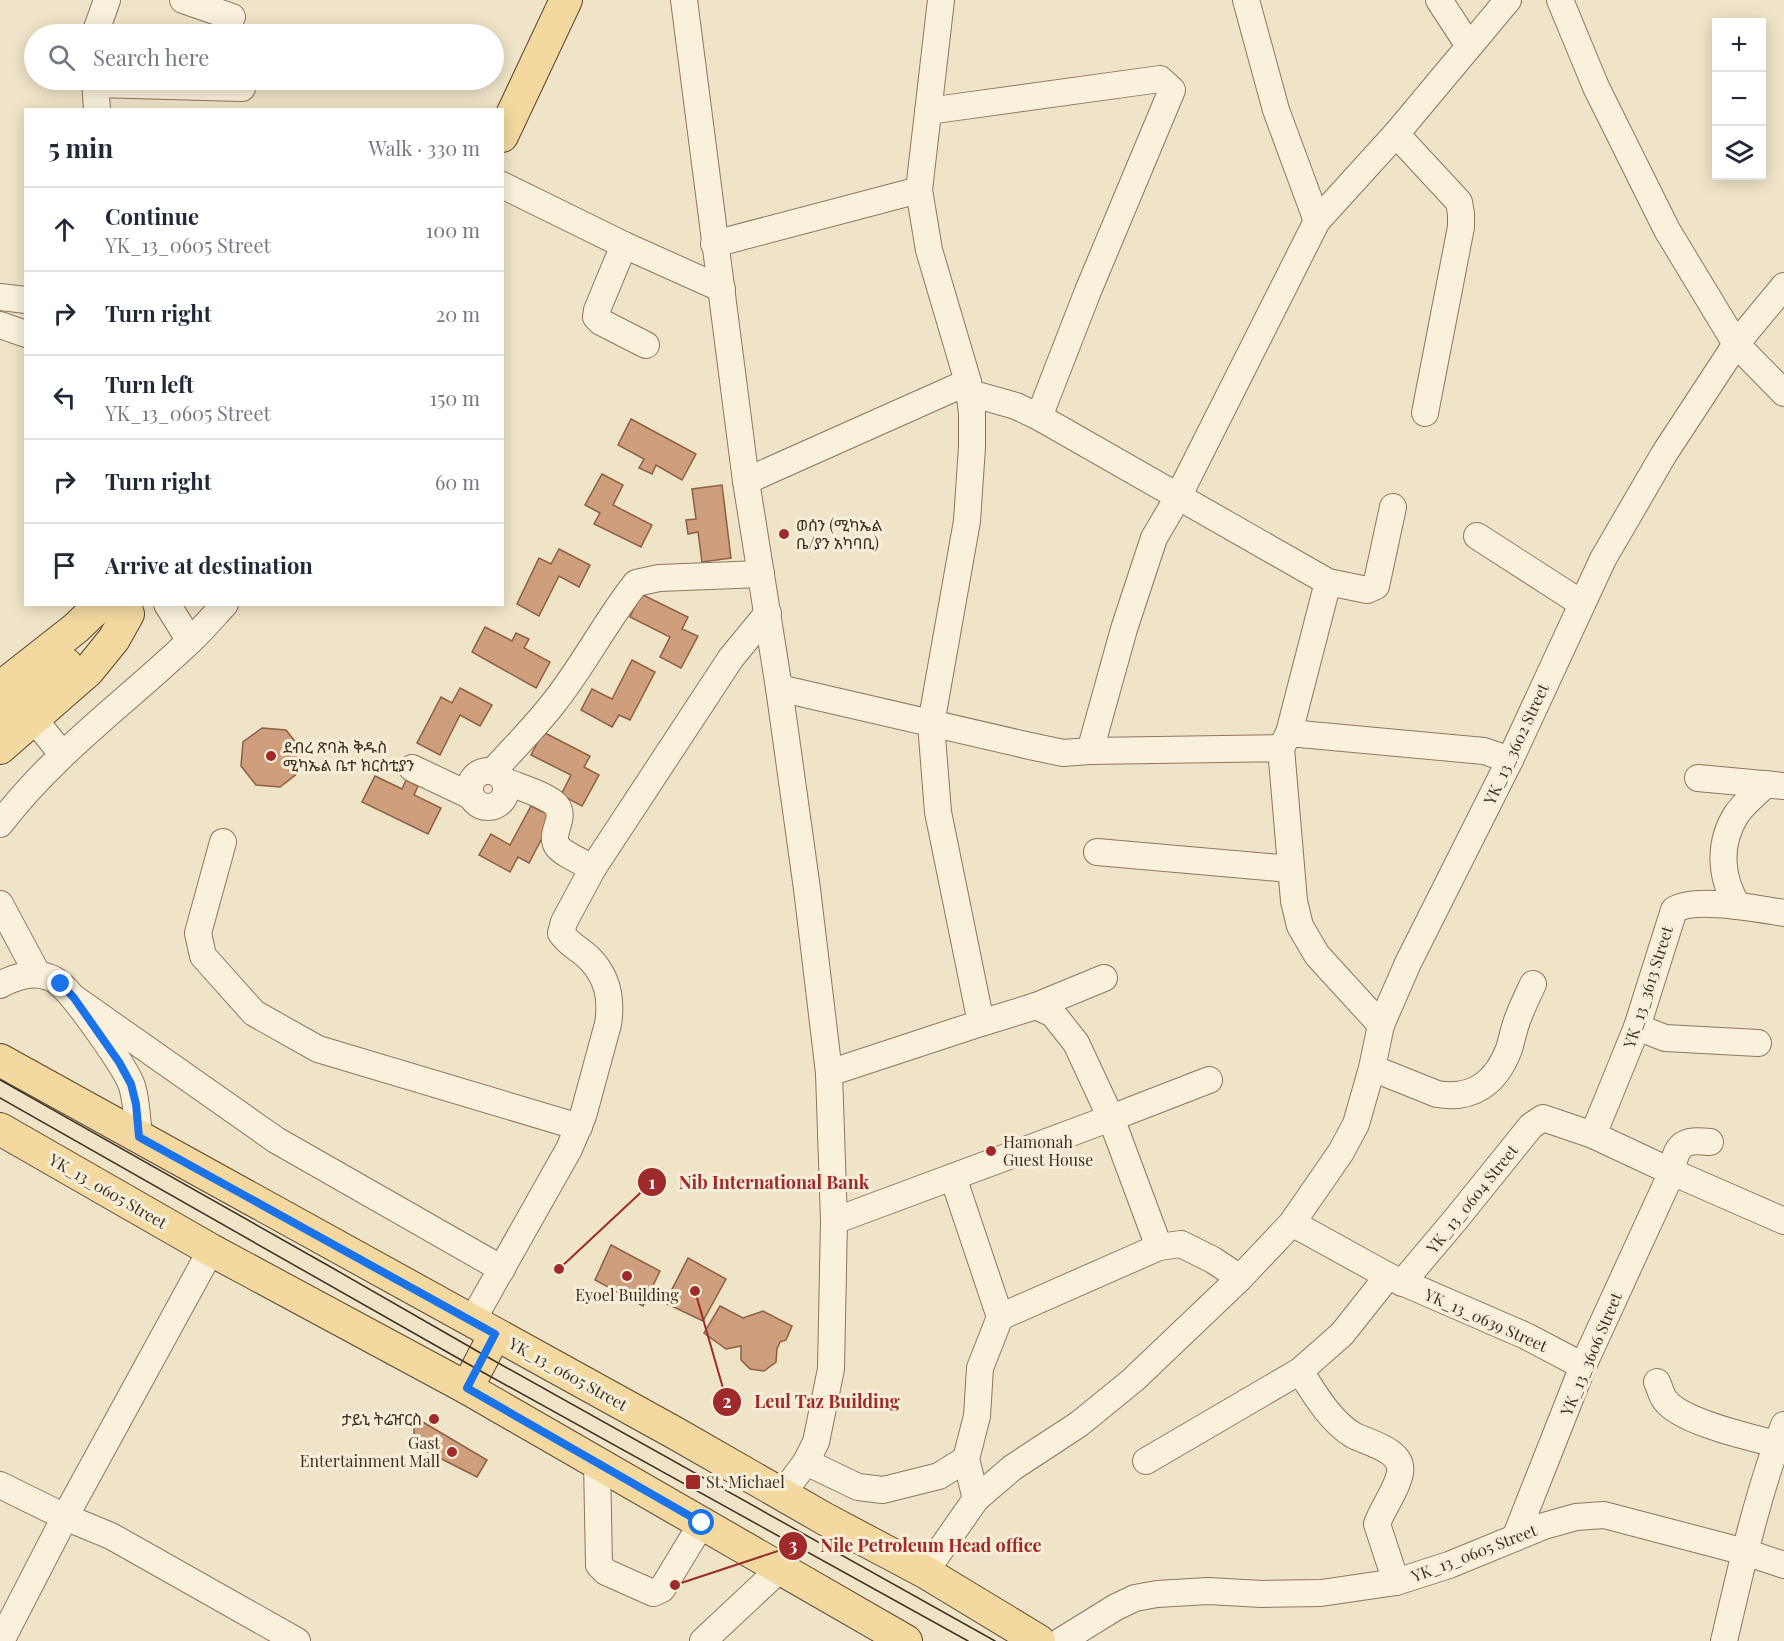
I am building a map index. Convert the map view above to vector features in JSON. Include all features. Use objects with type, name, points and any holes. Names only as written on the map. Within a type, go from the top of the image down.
[{"type":"main road","points":[[504,132],[566,0]]},
{"type":"main road","points":[[0,716],[117,607]]},
{"type":"main road","points":[[0,664],[45,630],[75,612],[117,607]]},
{"type":"main road","points":[[0,748],[88,671],[114,639],[117,607]]},
{"type":"main road","points":[[0,687],[84,636]]},
{"type":"main road","name":"YK_13_0605 Street","points":[[0,1060],[783,1493],[825,1519],[925,1572],[1039,1641]]},
{"type":"main road","name":"YK_13_0605 Street","points":[[0,1129],[211,1250],[467,1388],[906,1641]]},
{"type":"main road","points":[[467,1388],[483,1328]]},
{"type":"street","points":[[99,24],[107,0]]},
{"type":"street","points":[[183,0],[234,17]]},
{"type":"street","points":[[684,0],[746,481],[779,687],[807,889],[829,1073],[834,1221],[831,1369],[816,1443],[806,1462],[783,1493]]},
{"type":"street","points":[[941,0],[919,190],[928,250],[969,388],[972,447],[967,521],[932,724],[938,812],[981,1023]]},
{"type":"street","points":[[1246,0],[1275,110],[1317,221]]},
{"type":"street","points":[[1438,0],[1469,46]]},
{"type":"street","points":[[1090,751],[1124,630],[1154,538],[1179,497],[1317,221],[1396,134],[1508,0]]},
{"type":"street","points":[[1560,0],[1594,81],[1667,230],[1736,344],[1784,393]]},
{"type":"street","points":[[928,111],[1160,79],[1172,90],[1101,258],[1039,417]]},
{"type":"street","points":[[96,91],[240,92]]},
{"type":"street","points":[[1396,134],[1459,202],[1461,214],[1461,226],[1425,413]]},
{"type":"street","points":[[504,186],[624,245],[722,289]]},
{"type":"street","points":[[714,244],[919,190]]},
{"type":"street","points":[[624,245],[596,317],[601,322],[646,345]]},
{"type":"street","name":"YK_13_3602 Street","points":[[925,1572],[976,1499],[1012,1468],[1079,1424],[1133,1380],[1240,1278],[1292,1223],[1341,1152],[1356,1124],[1372,1068],[1381,1025],[1408,963],[1510,760],[1603,559],[1664,454],[1736,344],[1784,286]]},
{"type":"street","points":[[0,297],[24,300]]},
{"type":"street","points":[[0,325],[24,333]]},
{"type":"street","points":[[746,481],[969,388],[1039,417],[1328,582],[1367,590],[1376,586],[1393,507]]},
{"type":"street","points":[[1477,536],[1581,603]]},
{"type":"street","points":[[499,776],[596,644],[636,583],[659,578],[761,574]]},
{"type":"street","points":[[1328,582],[1285,741],[1294,902],[1300,926],[1317,956],[1381,1025]]},
{"type":"street","points":[[168,606],[190,641]]},
{"type":"street","points":[[0,824],[62,754],[190,641],[223,606]]},
{"type":"street","points":[[483,1328],[502,1269],[579,1127],[608,1024],[611,1008],[606,982],[590,959],[565,939],[561,933],[564,922],[593,868],[731,658],[768,613]]},
{"type":"street","points":[[779,687],[1063,753],[1285,741],[1484,751],[1510,760]]},
{"type":"street","points":[[34,719],[62,754]]},
{"type":"street","points":[[412,768],[471,796],[472,780],[485,770],[547,799],[556,804],[560,811],[555,839],[557,846],[593,868]]},
{"type":"street","points":[[1698,778],[1775,785]]},
{"type":"street","points":[[1738,906],[1730,894],[1725,876],[1723,858],[1726,838],[1736,814],[1775,785]]},
{"type":"street","points":[[223,842],[198,933],[203,956],[254,1013],[318,1049],[579,1127]]},
{"type":"street","points":[[1096,852],[1291,869]]},
{"type":"street","points":[[0,904],[37,973]]},
{"type":"street","name":"YK_13_3613 Street","points":[[1593,1135],[1637,1027],[1674,909],[1686,904],[1738,906],[1784,913]]},
{"type":"street","points":[[0,985],[10,979],[37,973],[61,984],[74,998],[119,1062],[131,1084],[136,1104],[139,1137]]},
{"type":"street","points":[[829,1073],[1036,1006],[1104,978]]},
{"type":"street","points":[[1372,1068],[1437,1094],[1465,1095],[1477,1090],[1492,1079],[1500,1067],[1533,984]]},
{"type":"street","points":[[74,998],[276,1140],[502,1269]]},
{"type":"street","points":[[1036,1006],[1053,1014],[1076,1043],[1111,1118],[1159,1247]]},
{"type":"street","points":[[1637,1027],[1665,1038],[1758,1042]]},
{"type":"street","points":[[834,1221],[1209,1080]]},
{"type":"street","name":"YK_13_0604 Street","points":[[1146,1461],[1300,1371],[1342,1334],[1382,1272],[1456,1219],[1531,1126],[1543,1118],[1593,1135]]},
{"type":"street","points":[[1593,1135],[1784,1221]]},
{"type":"street","name":"YK_13_3606 Street","points":[[1515,1538],[1583,1366],[1672,1172],[1674,1161],[1682,1145],[1692,1140],[1710,1142]]},
{"type":"street","points":[[953,1177],[1000,1317],[980,1368],[977,1416],[966,1460],[976,1499]]},
{"type":"street","name":"YK_13_0639 Street","points":[[1292,1223],[1382,1272],[1526,1336],[1583,1366]]},
{"type":"street","points":[[1000,1317],[1159,1247],[1181,1244],[1240,1278]]},
{"type":"street","points":[[1,1641],[65,1517],[211,1250]]},
{"type":"street","points":[[1300,1371],[1316,1396],[1341,1425],[1352,1434],[1390,1452],[1399,1461],[1401,1471],[1377,1524],[1396,1582]]},
{"type":"street","points":[[1658,1382],[1665,1400],[1701,1422],[1737,1434],[1780,1434],[1745,1552],[1724,1641]]},
{"type":"street","points":[[806,1462],[858,1487],[883,1490],[939,1476],[966,1460]]},
{"type":"street","points":[[597,1462],[599,1565],[606,1572],[653,1593],[662,1589],[702,1523]]},
{"type":"street","points":[[0,1485],[65,1517],[111,1536],[297,1641]]},
{"type":"street","name":"YK_13_0605 Street","points":[[1061,1641],[1116,1606],[1135,1598],[1208,1591],[1262,1594],[1320,1593],[1396,1582],[1449,1565],[1544,1526],[1576,1517],[1604,1515],[1745,1552],[1784,1565]]},
{"type":"street","points":[[703,1641],[781,1568]]},
{"type":"building","points":[[631,419],[696,454],[682,480],[656,465],[652,474],[639,468],[644,459],[618,445]]},
{"type":"building","points":[[602,474],[623,485],[613,505],[652,525],[641,547],[594,524],[600,513],[585,505]]},
{"type":"building","points":[[722,485],[731,558],[702,562],[698,532],[688,534],[686,520],[696,519],[692,489]]},
{"type":"building","points":[[559,549],[590,565],[579,587],[559,576],[539,616],[517,604],[539,558],[551,564]]},
{"type":"building","points":[[641,594],[688,617],[682,629],[698,636],[681,668],[660,657],[670,637],[630,617]]},
{"type":"building","points":[[485,627],[512,641],[516,633],[529,639],[524,648],[550,662],[536,688],[472,652]]},
{"type":"building","points":[[632,660],[655,672],[630,720],[619,715],[612,727],[581,710],[592,689],[612,699]]},
{"type":"building","points":[[460,688],[492,705],[480,726],[460,715],[440,755],[417,743],[441,697],[452,703]]},
{"type":"building","points":[[262,728],[286,730],[301,749],[298,773],[280,787],[256,785],[241,766],[243,742]]},
{"type":"building","points":[[543,732],[590,756],[584,767],[599,775],[582,806],[561,795],[571,775],[531,755]]},
{"type":"building","points":[[375,776],[402,789],[406,780],[418,786],[414,795],[441,808],[428,834],[362,802]]},
{"type":"building","points":[[531,806],[553,817],[529,863],[518,857],[510,872],[479,855],[491,834],[510,845]]},
{"type":"building","name":"Eyoel Building","points":[[611,1245],[660,1271],[643,1306],[595,1280]]},
{"type":"building","points":[[688,1258],[726,1279],[703,1321],[665,1303]]},
{"type":"building","points":[[720,1306],[743,1318],[763,1311],[792,1326],[786,1340],[780,1342],[776,1362],[764,1371],[750,1369],[741,1360],[741,1346],[726,1349],[704,1333]]},
{"type":"building","name":"Gast Entertainment Mall","points":[[411,1415],[487,1460],[477,1477],[414,1445]]},
{"type":"tram line","points":[[0,1080],[484,1355],[995,1641]]},
{"type":"tram line","points":[[0,1098],[477,1369],[968,1641]]},
{"type":"place","name":"ወሰን (ሚካኤል ቤ/ያን አካባቢ)","points":[[784,534]]},
{"type":"place","name":"ደብረ ጽባሕ ቅዱስ ሚካኤል ቤተ ክርስቲያን","points":[[271,756]]},
{"type":"place","name":"Hamonah Guest House","points":[[991,1151]]},
{"type":"place","name":"Nib International Bank","points":[[559,1269]]},
{"type":"place","name":"Eyoel Building","points":[[627,1276]]},
{"type":"place","name":"Leul Taz Building","points":[[695,1291]]},
{"type":"place","name":"ታይኒ ትሬዠርስ","points":[[434,1419]]},
{"type":"place","name":"Gast Entertainment Mall","points":[[452,1452]]},
{"type":"place","name":"St. Michael","points":[[693,1482]]},
{"type":"place","name":"Nile Petroleum Head office","points":[[675,1585]]},
{"type":"route","points":[[61,984],[74,998],[119,1062],[131,1084],[136,1104],[139,1137],[495,1334],[467,1388],[702,1523]]}]
